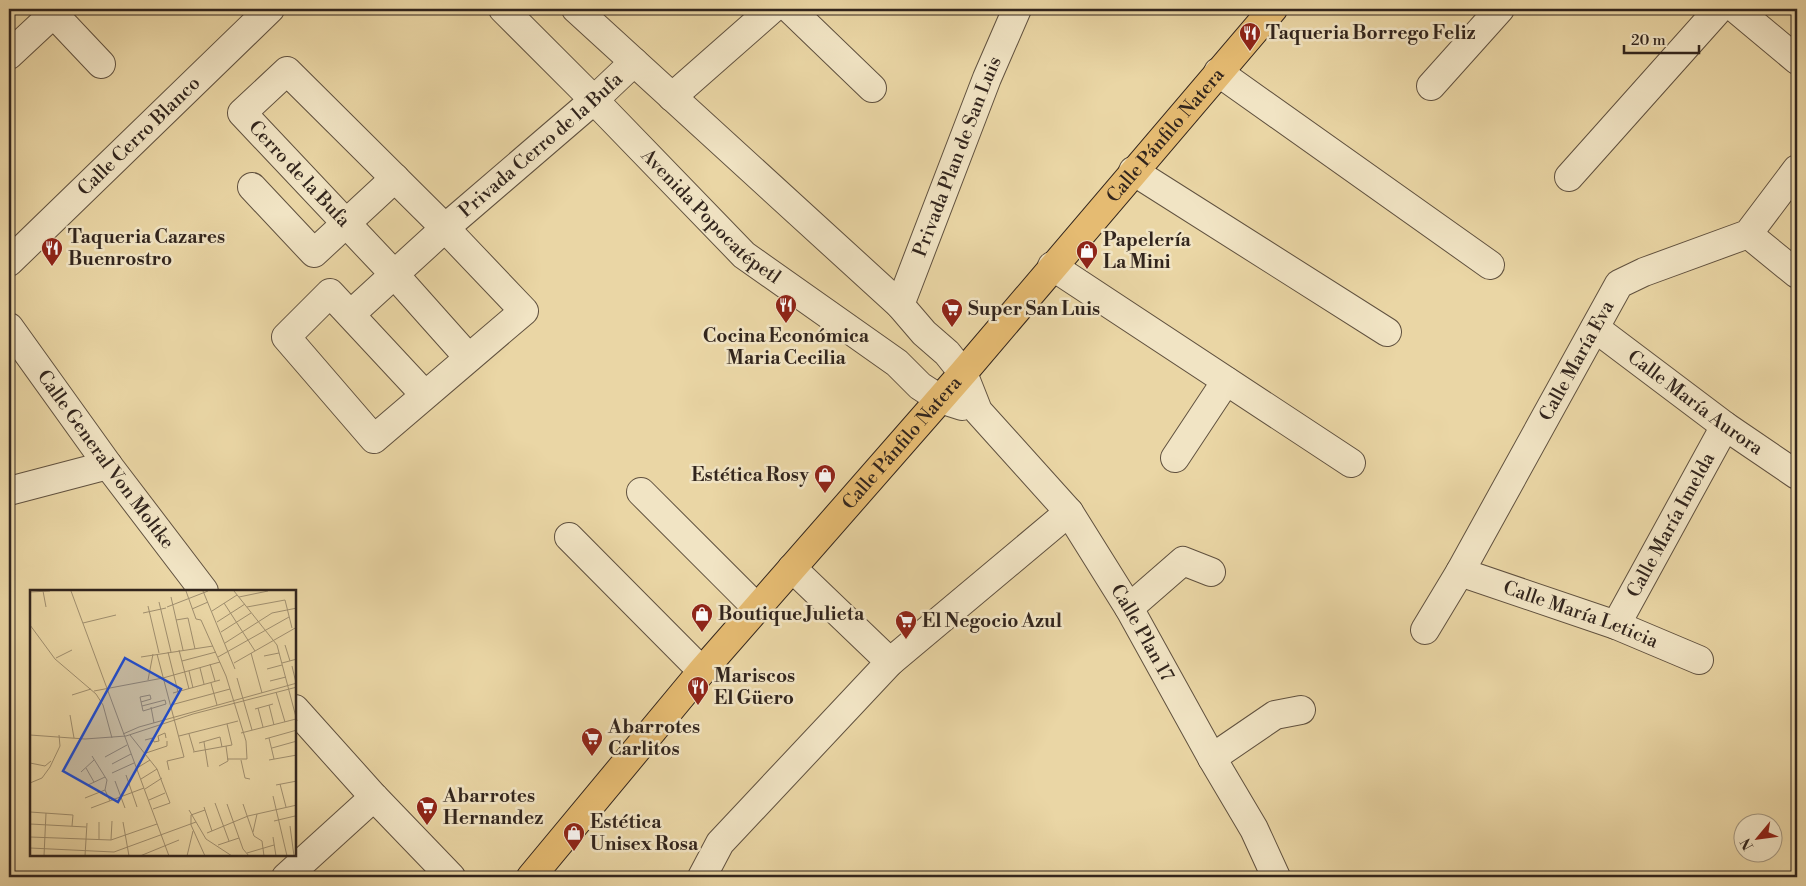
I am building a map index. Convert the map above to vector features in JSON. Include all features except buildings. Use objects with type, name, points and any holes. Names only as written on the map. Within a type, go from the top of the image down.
[{"type":"main road","name":"Calle Pánfilo Natera","points":[[531,877],[702,671],[963,373],[1052,266],[1273,9]]},
{"type":"street","name":"Avenida Popocatépetl","points":[[503,9],[744,255],[897,363],[920,386],[940,399]]},
{"type":"street","points":[[576,9],[900,305],[924,333],[947,353],[963,373]]},
{"type":"street","points":[[672,97],[772,9]]},
{"type":"street","points":[[790,9],[872,88]]},
{"type":"street","name":"Privada Plan de San Luis","points":[[900,305],[987,78],[1017,9]]},
{"type":"street","points":[[1431,86],[1500,9]]},
{"type":"street","points":[[1569,176],[1719,9]]},
{"type":"street","points":[[1736,9],[1797,60]]},
{"type":"street","points":[[9,55],[51,11],[100,64]]},
{"type":"street","name":"Calle Cerro Blanco","points":[[9,262],[263,11]]},
{"type":"street","name":"Privada Cerro de la Bufa","points":[[445,228],[594,100],[634,62]]},
{"type":"street","name":"Privada Cerro de la Bufa","points":[[242,113],[287,71],[445,228],[524,311],[374,439],[286,336],[330,293],[351,314]]},
{"type":"street","points":[[1218,72],[1490,265]]},
{"type":"street","name":"Cerro de la Bufa","points":[[242,113],[347,224],[314,253],[252,187]]},
{"type":"street","points":[[1797,169],[1748,234],[1797,274]]},
{"type":"street","points":[[1133,171],[1387,332]]},
{"type":"street","points":[[395,178],[347,224],[468,357]]},
{"type":"street","points":[[424,395],[351,314],[445,228]]},
{"type":"street","name":"Calle María Eva","points":[[1425,630],[1460,572],[1619,284],[1644,272],[1748,234]]},
{"type":"street","points":[[1052,266],[1351,462]]},
{"type":"street","name":"Calle General Von Moltke","points":[[9,327],[108,465],[203,590]]},
{"type":"street","name":"Calle María Aurora","points":[[1594,328],[1725,426],[1797,475]]},
{"type":"street","points":[[897,363],[924,333]]},
{"type":"street","name":"Calle Plan 17","points":[[963,373],[978,411],[1069,512],[1129,608],[1212,758],[1254,829],[1276,877]]},
{"type":"street","points":[[1175,458],[1226,381]]},
{"type":"street","points":[[940,399],[978,411]]},
{"type":"street","name":"Calle María Imelda","points":[[1616,625],[1725,426]]},
{"type":"street","points":[[9,491],[108,465]]},
{"type":"street","points":[[641,492],[757,608]]},
{"type":"street","points":[[702,877],[720,843],[890,662],[1069,512]]},
{"type":"street","points":[[569,537],[702,671]]},
{"type":"street","points":[[1129,608],[1183,561],[1211,572]]},
{"type":"street","points":[[792,568],[890,662]]},
{"type":"street","name":"Calle María Leticia","points":[[1460,572],[1616,625],[1699,660]]},
{"type":"street","points":[[296,710],[374,797],[451,877]]},
{"type":"street","points":[[1212,758],[1275,715],[1302,710]]},
{"type":"street","points":[[286,877],[374,797]]},
{"type":"place","name":"Taqueria Borrego Feliz","points":[[1250,52]]},
{"type":"place","name":"Taqueria Cazares Buenrostro","points":[[52,267]]},
{"type":"place","name":"Papelería La Mini","points":[[1087,270]]},
{"type":"place","name":"Cocina Económica Maria Cecilia","points":[[786,324]]},
{"type":"place","name":"Super San Luis","points":[[952,328]]},
{"type":"place","name":"Estética Rosy","points":[[825,494]]},
{"type":"place","name":"Boutique Julieta","points":[[702,633]]},
{"type":"place","name":"El Negocio Azul","points":[[906,640]]},
{"type":"place","name":"Mariscos El Güero","points":[[698,706]]},
{"type":"place","name":"Abarrotes Carlitos","points":[[592,757]]},
{"type":"place","name":"Abarrotes Hernandez","points":[[427,826]]},
{"type":"place","name":"Estética Unisex Rosa","points":[[574,852]]}]
